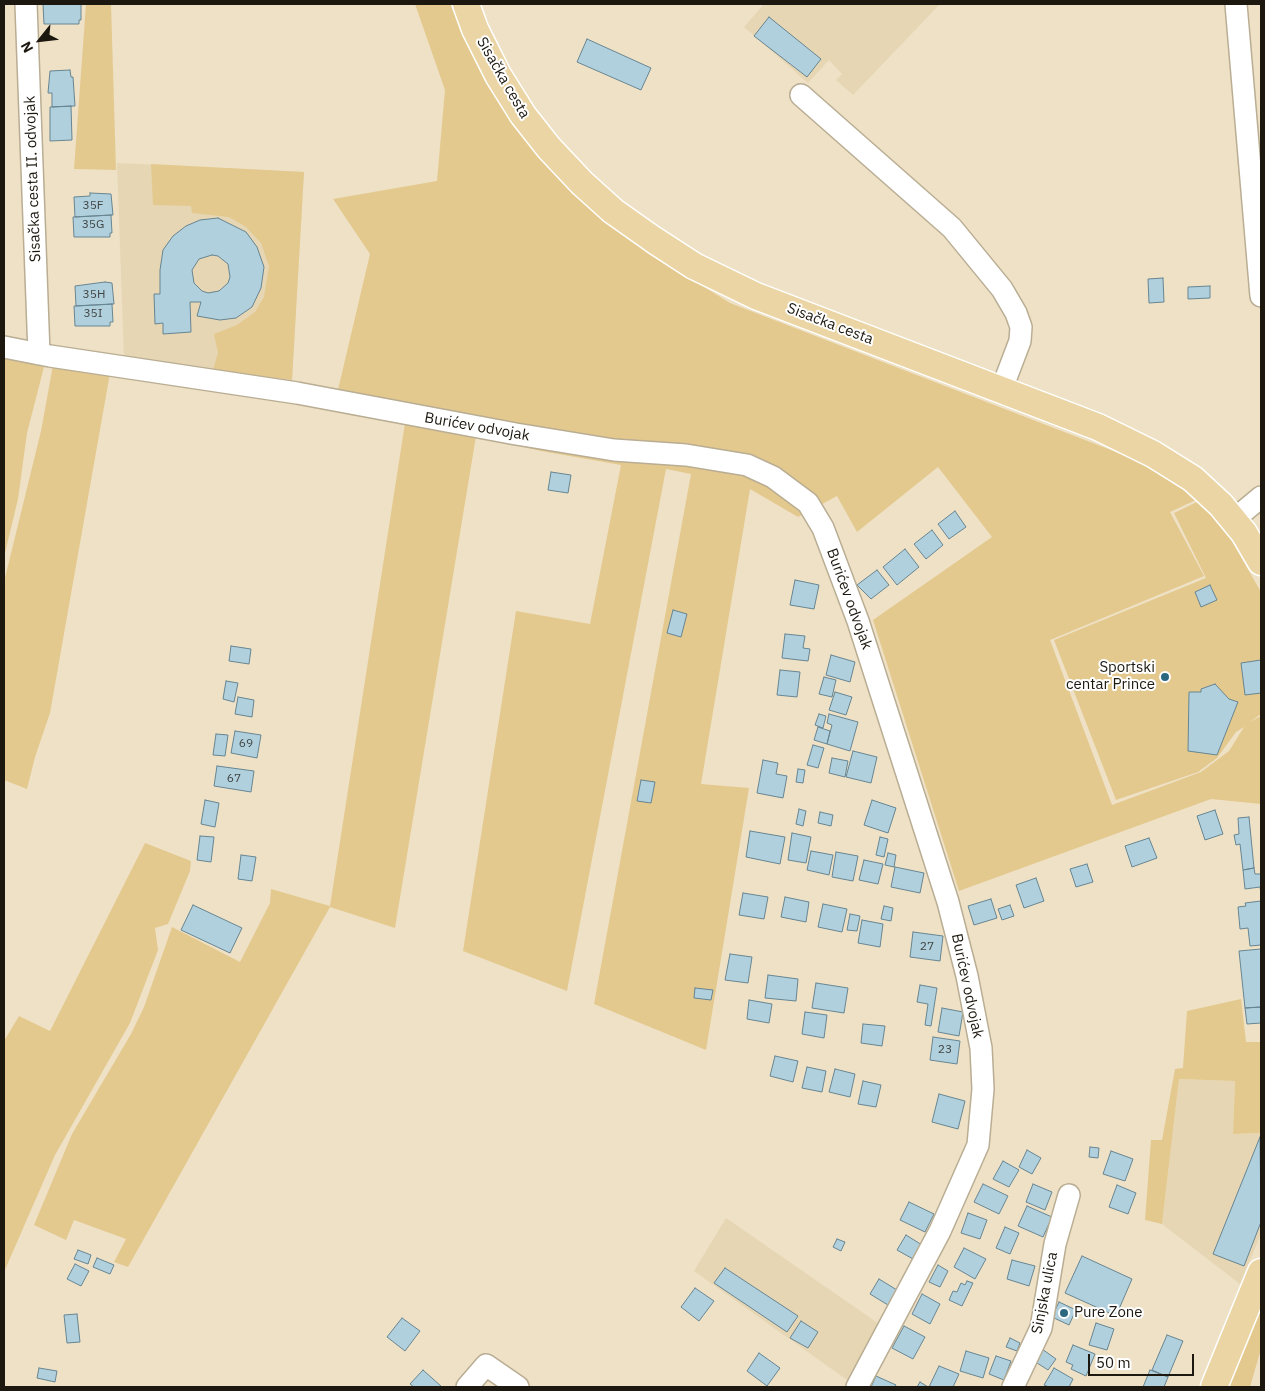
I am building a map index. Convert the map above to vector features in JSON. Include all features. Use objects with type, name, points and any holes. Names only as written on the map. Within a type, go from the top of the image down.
[{"type":"main road","name":"Sisačka cesta","points":[[466,4],[475,29],[498,75],[523,115],[549,148],[575,176],[613,211],[694,266],[756,296],[1098,427],[1154,454],[1193,479],[1232,517],[1261,562]]},
{"type":"main road","points":[[1214,1387],[1261,1272]]},
{"type":"street","name":"Sisačka cesta II. odvojak","points":[[26,4],[39,354]]},
{"type":"street","points":[[1236,4],[1261,296]]},
{"type":"street","points":[[801,95],[952,228],[1002,290],[1016,313],[1021,327],[1020,341],[1001,390]]},
{"type":"street","name":"Burićev odvojak","points":[[4,347],[95,363],[297,393],[338,402],[595,447],[686,455],[747,465],[773,476],[808,503],[823,528],[852,603],[948,902],[967,976],[981,1048],[983,1089],[978,1145],[940,1231],[857,1387]]},
{"type":"street","points":[[1232,517],[1243,512],[1261,497]]},
{"type":"street","name":"Sinjska ulica","points":[[1013,1387],[1041,1328],[1055,1244],[1069,1195]]},
{"type":"street","points":[[467,1387],[486,1365],[518,1387]]},
{"type":"shaded area","points":[[86,4],[111,4],[116,170],[74,169]]},
{"type":"shaded area","points":[[415,4],[450,4],[477,65],[518,130],[650,253],[730,303],[1129,457],[1171,478],[1198,499],[1170,512],[1204,576],[1050,640],[1112,805],[1201,772],[1229,751],[1244,727],[1236,732],[1217,758],[1198,772],[1116,800],[1054,640],[1206,578],[1174,513],[1199,501],[1230,538],[1261,592],[1261,714],[1250,722],[1261,716],[1261,804],[1211,799],[959,891],[873,620],[992,537],[938,467],[857,532],[837,496],[798,517],[750,489],[701,784],[749,788],[706,1050],[594,1004],[691,474],[666,469],[567,991],[463,951],[516,611],[590,624],[621,465],[541,451],[476,436],[395,928],[330,907],[128,1267],[114,1262],[126,1239],[74,1220],[66,1240],[34,1225],[72,1134],[131,1034],[144,1007],[172,927],[240,962],[270,903],[271,889],[330,906],[405,423],[350,415],[337,394],[370,254],[333,199],[437,181],[445,90]]},
{"type":"shaded area","points":[[764,4],[940,4],[853,95],[836,80],[842,74],[829,60],[808,83],[744,27]]},
{"type":"shaded area","points":[[117,163],[304,172],[292,380],[124,359]]},
{"type":"shaded area","points":[[151,164],[304,172],[292,380],[213,370],[218,353],[214,334],[237,325],[255,312],[264,297],[269,266],[261,243],[246,227],[229,217],[192,213],[191,206],[153,205]]},
{"type":"shaded area","points":[[4,357],[44,367],[27,433],[18,499],[4,557]]},
{"type":"shaded area","points":[[53,365],[110,373],[50,713],[35,757],[27,789],[4,780],[4,582],[41,431]]},
{"type":"shaded area","points":[[145,843],[191,861],[190,871],[168,924],[155,928],[158,950],[130,1023],[55,1155],[4,1272],[4,1041],[19,1016],[50,1031]]},
{"type":"shaded area","points":[[1241,999],[1246,1042],[1261,1042],[1261,1133],[1233,1134],[1235,1081],[1179,1079],[1162,1224],[1145,1220],[1151,1140],[1162,1140],[1175,1069],[1183,1068],[1187,1011]]},
{"type":"shaded area","points":[[1179,1079],[1235,1081],[1233,1134],[1261,1133],[1261,1234],[1240,1284],[1162,1224]]},
{"type":"shaded area","points":[[726,1218],[882,1326],[850,1382],[694,1271]]},
{"type":"shaded area","points":[[1261,1301],[1261,1349],[1250,1387],[1226,1387]]},
{"type":"building","points":[[43,4],[81,4],[81,20],[79,20],[79,24],[44,24]]},
{"type":"building","points":[[769,17],[821,59],[807,77],[754,36]]},
{"type":"building","points":[[587,39],[651,68],[641,90],[577,62]]},
{"type":"building","points":[[70,70],[71,77],[73,77],[75,106],[52,107],[52,93],[48,93],[50,71]]},
{"type":"building","points":[[71,106],[72,140],[50,141],[50,107]]},
{"type":"building","points":[[90,193],[111,194],[113,215],[75,217],[74,197],[90,196]]},
{"type":"building","points":[[111,215],[112,233],[110,233],[110,237],[74,237],[73,217]]},
{"type":"building","points":[[218,218],[246,232],[257,247],[264,267],[261,288],[252,307],[236,318],[220,320],[197,316],[201,302],[190,302],[191,332],[163,334],[163,323],[155,324],[154,294],[160,294],[160,270],[163,250],[173,236],[186,226],[200,220]],"holes":[[[212,255],[218,256],[228,264],[230,277],[228,283],[219,291],[208,293],[202,291],[194,283],[192,270],[199,259]]]},
{"type":"building","points":[[1163,278],[1164,302],[1149,303],[1148,279]]},
{"type":"building","points":[[105,282],[112,283],[114,304],[76,306],[75,286]]},
{"type":"building","points":[[1210,286],[1210,298],[1188,299],[1188,287]]},
{"type":"building","points":[[112,304],[113,322],[110,322],[110,326],[75,326],[74,306]]},
{"type":"building","points":[[551,472],[571,475],[568,493],[548,490]]},
{"type":"building","points":[[955,511],[966,527],[949,539],[938,524]]},
{"type":"building","points":[[932,530],[943,545],[926,559],[914,544]]},
{"type":"building","points":[[905,549],[919,567],[897,585],[883,567]]},
{"type":"building","points":[[877,570],[889,585],[871,599],[857,585]]},
{"type":"building","points":[[795,580],[819,585],[814,609],[790,605]]},
{"type":"building","points":[[1210,585],[1217,600],[1201,607],[1195,592]]},
{"type":"building","points":[[673,610],[687,614],[681,637],[667,633]]},
{"type":"building","points":[[785,634],[805,636],[803,648],[810,649],[808,661],[782,658]]},
{"type":"building","points":[[231,646],[251,649],[249,664],[229,661]]},
{"type":"building","points":[[831,655],[855,662],[850,682],[826,675]]},
{"type":"building","points":[[1261,660],[1261,693],[1245,695],[1241,663]]},
{"type":"building","points":[[780,670],[800,672],[797,697],[777,695]]},
{"type":"building","points":[[824,677],[836,680],[832,697],[819,694]]},
{"type":"building","points":[[226,681],[238,683],[234,702],[223,699]]},
{"type":"building","points":[[1215,684],[1229,699],[1238,702],[1217,755],[1188,751],[1189,692],[1201,692],[1201,689]]},
{"type":"building","points":[[835,692],[852,697],[846,715],[829,710]]},
{"type":"building","points":[[238,697],[254,700],[252,717],[235,714]]},
{"type":"building","points":[[819,714],[826,716],[823,728],[815,725]]},
{"type":"building","points":[[829,714],[858,722],[850,751],[827,744],[832,725],[827,723]]},
{"type":"building","points":[[818,727],[830,731],[827,744],[814,740]]},
{"type":"building","points":[[235,731],[261,735],[257,758],[231,753]]},
{"type":"building","points":[[216,734],[228,735],[225,756],[213,755]]},
{"type":"building","points":[[813,745],[824,748],[818,768],[807,765]]},
{"type":"building","points":[[853,751],[877,757],[871,783],[846,777]]},
{"type":"building","points":[[832,758],[848,761],[845,777],[829,773]]},
{"type":"building","points":[[763,760],[778,763],[776,774],[787,776],[783,798],[757,793]]},
{"type":"building","points":[[217,766],[254,771],[251,792],[214,786]]},
{"type":"building","points":[[798,769],[805,770],[803,783],[796,782]]},
{"type":"building","points":[[641,780],[655,782],[651,803],[637,801]]},
{"type":"building","points":[[205,800],[219,803],[215,827],[201,824]]},
{"type":"building","points":[[872,800],[896,808],[888,833],[864,825]]},
{"type":"building","points":[[799,809],[806,811],[803,826],[796,824]]},
{"type":"building","points":[[1215,810],[1223,834],[1205,840],[1197,816]]},
{"type":"building","points":[[820,812],[833,815],[831,826],[818,823]]},
{"type":"building","points":[[1249,817],[1254,868],[1243,870],[1240,844],[1236,845],[1234,835],[1239,834],[1238,818]]},
{"type":"building","points":[[750,831],[785,837],[780,864],[746,857]]},
{"type":"building","points":[[792,833],[811,837],[806,863],[788,860]]},
{"type":"building","points":[[200,836],[214,837],[211,862],[197,860]]},
{"type":"building","points":[[880,837],[888,839],[884,857],[876,855]]},
{"type":"building","points":[[1149,838],[1157,858],[1132,867],[1125,846]]},
{"type":"building","points":[[811,851],[833,855],[829,875],[807,870]]},
{"type":"building","points":[[836,852],[858,856],[853,881],[832,877]]},
{"type":"building","points":[[888,853],[896,855],[894,867],[885,865]]},
{"type":"building","points":[[241,855],[256,857],[252,881],[238,879]]},
{"type":"building","points":[[864,860],[883,864],[878,884],[859,880]]},
{"type":"building","points":[[1087,864],[1093,882],[1076,887],[1070,869]]},
{"type":"building","points":[[895,867],[924,873],[920,893],[891,887]]},
{"type":"building","points":[[1254,868],[1255,874],[1261,874],[1261,894],[1260,887],[1245,889],[1243,870]]},
{"type":"building","points":[[1036,878],[1044,901],[1024,908],[1016,885]]},
{"type":"building","points":[[743,893],[768,897],[764,919],[739,915]]},
{"type":"building","points":[[785,897],[809,902],[806,922],[781,917]]},
{"type":"building","points":[[991,899],[997,918],[974,925],[968,906]]},
{"type":"building","points":[[1261,901],[1261,945],[1250,946],[1248,928],[1240,929],[1238,907],[1246,906],[1245,903]]},
{"type":"building","points":[[823,904],[847,909],[842,932],[818,927]]},
{"type":"building","points":[[193,905],[242,928],[230,953],[181,930]]},
{"type":"building","points":[[1010,905],[1014,916],[1002,920],[998,909]]},
{"type":"building","points":[[884,906],[893,908],[891,921],[881,919]]},
{"type":"building","points":[[850,914],[860,916],[857,931],[847,930]]},
{"type":"building","points":[[862,920],[883,924],[880,947],[858,943]]},
{"type":"building","points":[[913,932],[943,936],[940,961],[910,957]]},
{"type":"building","points":[[1261,949],[1261,1007],[1245,1008],[1239,951]]},
{"type":"building","points":[[730,954],[752,957],[748,983],[725,980]]},
{"type":"building","points":[[768,975],[798,979],[796,1001],[765,998]]},
{"type":"building","points":[[816,983],[848,988],[844,1013],[812,1008]]},
{"type":"building","points":[[920,985],[937,988],[931,1026],[925,1025],[928,1004],[917,1002]]},
{"type":"building","points":[[695,988],[713,990],[711,1000],[694,998]]},
{"type":"building","points":[[749,1000],[772,1004],[769,1023],[747,1019]]},
{"type":"building","points":[[1261,1007],[1261,1023],[1247,1024],[1245,1008]]},
{"type":"building","points":[[942,1008],[963,1012],[959,1036],[938,1032]]},
{"type":"building","points":[[805,1012],[827,1015],[824,1038],[802,1034]]},
{"type":"building","points":[[863,1024],[885,1026],[882,1046],[861,1043]]},
{"type":"building","points":[[933,1037],[960,1041],[957,1064],[930,1060]]},
{"type":"building","points":[[775,1056],[798,1061],[793,1082],[770,1076]]},
{"type":"building","points":[[807,1067],[826,1071],[822,1092],[802,1088]]},
{"type":"building","points":[[835,1069],[855,1074],[850,1097],[829,1092]]},
{"type":"building","points":[[863,1081],[881,1085],[876,1107],[858,1104]]},
{"type":"building","points":[[939,1094],[965,1101],[958,1129],[932,1122]]},
{"type":"building","points":[[1260,1137],[1261,1222],[1244,1266],[1213,1254]]},
{"type":"building","points":[[1090,1147],[1099,1148],[1098,1158],[1089,1157]]},
{"type":"building","points":[[1027,1150],[1041,1158],[1032,1174],[1019,1167]]},
{"type":"building","points":[[1111,1151],[1133,1159],[1125,1181],[1103,1174]]},
{"type":"building","points":[[1003,1161],[1019,1170],[1009,1187],[993,1179]]},
{"type":"building","points":[[983,1184],[1008,1196],[999,1214],[974,1202]]},
{"type":"building","points":[[1033,1184],[1052,1192],[1045,1210],[1026,1202]]},
{"type":"building","points":[[1117,1185],[1136,1193],[1128,1214],[1109,1207]]},
{"type":"building","points":[[909,1202],[934,1214],[925,1232],[900,1220]]},
{"type":"building","points":[[1027,1206],[1052,1217],[1043,1237],[1018,1226]]},
{"type":"building","points":[[968,1213],[987,1220],[980,1239],[961,1233]]},
{"type":"building","points":[[1005,1227],[1019,1233],[1010,1254],[996,1248]]},
{"type":"building","points":[[906,1235],[922,1245],[913,1259],[897,1250]]},
{"type":"building","points":[[837,1239],[845,1242],[841,1251],[833,1247]]},
{"type":"building","points":[[964,1248],[986,1259],[975,1279],[954,1267]]},
{"type":"building","points":[[78,1250],[91,1255],[88,1264],[74,1259]]},
{"type":"building","points":[[1082,1256],[1132,1279],[1116,1316],[1065,1293]]},
{"type":"building","points":[[97,1258],[114,1265],[110,1274],[93,1267]]},
{"type":"building","points":[[1012,1260],[1035,1266],[1029,1286],[1007,1279]]},
{"type":"building","points":[[75,1264],[89,1271],[81,1286],[67,1279]]},
{"type":"building","points":[[938,1265],[948,1271],[940,1287],[929,1282]]},
{"type":"building","points":[[725,1268],[798,1316],[787,1332],[714,1283]]},
{"type":"building","points":[[879,1279],[897,1290],[888,1305],[870,1294]]},
{"type":"building","points":[[967,1281],[973,1283],[962,1306],[949,1300],[953,1291],[957,1292],[961,1283],[965,1285]]},
{"type":"building","points":[[695,1288],[714,1301],[699,1321],[681,1307]]},
{"type":"building","points":[[922,1294],[940,1304],[930,1324],[912,1314]]},
{"type":"building","name":"Pure Zone","points":[[1059,1302],[1076,1310],[1069,1325],[1052,1317]]},
{"type":"building","points":[[77,1314],[80,1342],[67,1343],[64,1315]]},
{"type":"building","points":[[402,1318],[420,1331],[405,1351],[387,1337]]},
{"type":"building","points":[[801,1321],[818,1332],[808,1348],[790,1338]]},
{"type":"building","points":[[1096,1323],[1114,1329],[1107,1350],[1089,1345]]},
{"type":"building","points":[[904,1326],[925,1337],[913,1359],[892,1348]]},
{"type":"building","points":[[1167,1335],[1183,1341],[1168,1377],[1152,1370]]},
{"type":"building","points":[[1010,1338],[1020,1343],[1017,1351],[1006,1347]]},
{"type":"building","points":[[1073,1345],[1095,1354],[1086,1376],[1071,1369],[1073,1365],[1066,1362]]},
{"type":"building","points":[[1042,1349],[1056,1359],[1048,1370],[1034,1361]]},
{"type":"building","points":[[966,1351],[989,1358],[983,1378],[960,1371]]},
{"type":"building","points":[[759,1353],[780,1368],[767,1386],[747,1371]]},
{"type":"building","points":[[996,1356],[1011,1361],[1004,1380],[989,1374]]},
{"type":"building","points":[[939,1366],[959,1374],[953,1387],[929,1387]]},
{"type":"building","points":[[39,1368],[57,1371],[55,1382],[37,1378]]},
{"type":"building","points":[[1054,1368],[1073,1379],[1069,1387],[1049,1387],[1044,1385]]},
{"type":"building","points":[[423,1370],[442,1387],[414,1387],[410,1384]]},
{"type":"building","points":[[1150,1370],[1168,1377],[1164,1387],[1143,1387]]},
{"type":"building","points":[[876,1376],[896,1385],[895,1387],[871,1387]]},
{"type":"building","points":[[920,1382],[928,1387],[917,1387]]},
{"type":"place","name":"Sportski centar Prince","points":[[1165,677]]},
{"type":"place","name":"Pure Zone","points":[[1064,1313]]}]
